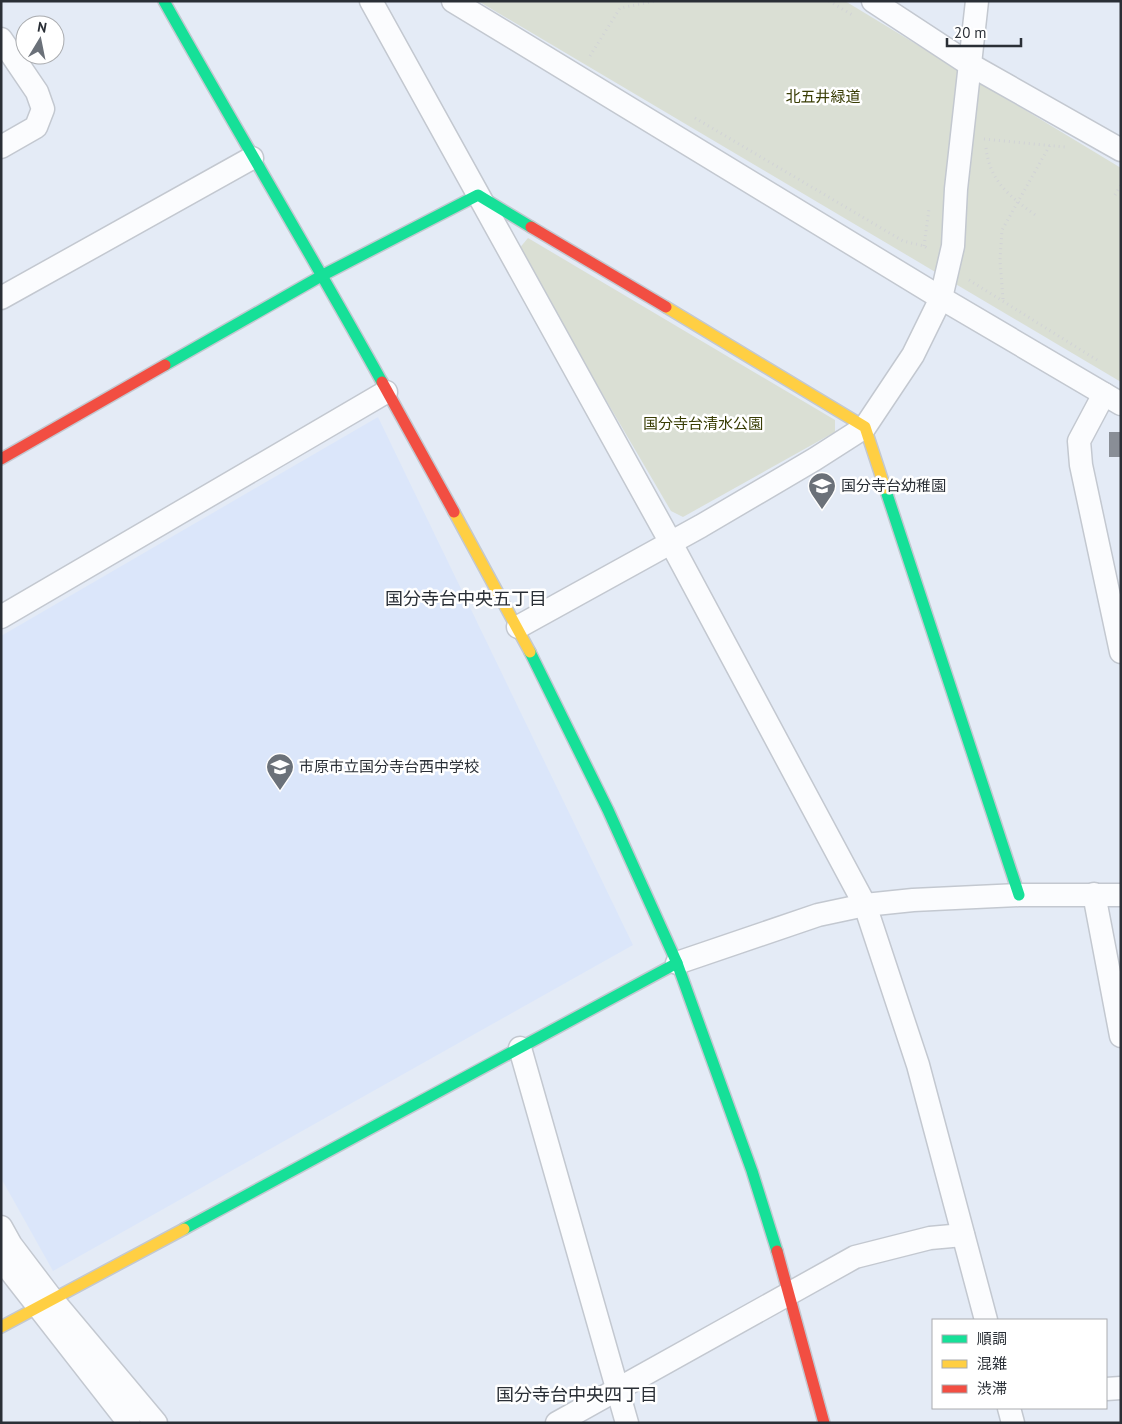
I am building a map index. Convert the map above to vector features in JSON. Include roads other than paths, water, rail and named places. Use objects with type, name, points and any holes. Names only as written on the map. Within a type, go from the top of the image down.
[{"type":"street","points":[[164,1],[252,158],[323,275],[386,392],[518,627],[608,810],[677,963],[752,1171],[790,1294],[824,1423]]},
{"type":"street","points":[[371,1],[670,543],[865,906],[918,1065],[986,1319]]},
{"type":"street","points":[[453,1],[941,298],[1112,399],[1078,441],[1081,466],[1121,652]]},
{"type":"street","points":[[873,1],[969,64],[1121,150]]},
{"type":"street","points":[[518,627],[670,543],[815,459],[864,427],[913,355],[941,298],[953,246],[976,1]]},
{"type":"street","points":[[1,39],[37,92],[43,109],[36,127],[1,147]]},
{"type":"street","points":[[1,298],[252,158]]},
{"type":"street","points":[[1,459],[323,275],[478,195]]},
{"type":"street","points":[[478,195],[864,427],[1019,895]]},
{"type":"street","points":[[1,617],[386,392]]},
{"type":"street","points":[[1094,894],[1121,1036]]},
{"type":"street","points":[[1,1327],[677,963],[818,915],[865,906],[913,900],[1019,895],[1121,895]]},
{"type":"street","points":[[520,1048],[627,1423]]},
{"type":"street","points":[[1,1227],[45,1302],[129,1423]]},
{"type":"street","points":[[557,1423],[855,1257],[930,1238],[963,1235]]},
{"type":"street","points":[[1,1260],[45,1302],[156,1423]]},
{"type":"street","points":[[1107,1389],[1121,1388]]},
{"type":"street","points":[[1009,1409],[1013,1423]]},
{"type":"place","name":"国分寺台幼稚園","points":[[822,510]]},
{"type":"place","name":"市原市立国分寺台西中学校","points":[[280,791]]},
{"type":"district","name":"国分寺台中央五丁目","points":[[466,599]]},
{"type":"district","name":"国分寺台中央四丁目","points":[[577,1395]]},
{"type":"park label","name":"北五井緑道","points":[[823,97]]},
{"type":"park label","name":"国分寺台清水公園","points":[[703,424]]}]
